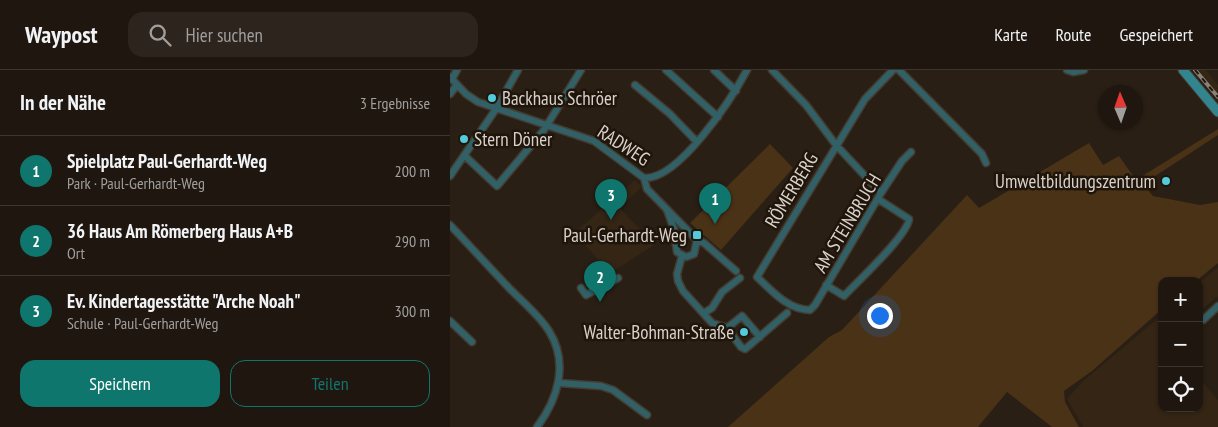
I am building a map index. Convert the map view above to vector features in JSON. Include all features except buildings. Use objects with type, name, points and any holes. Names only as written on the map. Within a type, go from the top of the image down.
[{"type":"main road","points":[[1183,70],[1218,112]]},
{"type":"street","points":[[451,78],[457,70]]},
{"type":"street","points":[[450,176],[496,109],[518,70]]},
{"type":"street","points":[[465,156],[497,186],[547,124],[581,70]]},
{"type":"street","points":[[666,70],[718,117]]},
{"type":"street","points":[[714,70],[736,90]]},
{"type":"street","name":"RADWEG","points":[[451,78],[478,102],[594,140],[644,178],[656,177],[665,173],[686,154],[718,117],[747,70]]},
{"type":"street","points":[[772,70],[806,105],[836,146],[880,196],[909,219],[901,236],[844,296],[826,285]]},
{"type":"street","name":"RÖMERBERG","points":[[810,310],[795,308],[788,304],[757,277],[865,98],[893,70]]},
{"type":"street","points":[[899,70],[982,154],[986,163]]},
{"type":"street","points":[[1067,70],[1073,72],[1084,70]]},
{"type":"street","points":[[450,94],[457,85]]},
{"type":"street","points":[[635,85],[670,114],[696,141]]},
{"type":"street","name":"AM STEINBRUCH","points":[[810,310],[815,305],[902,161],[911,152]]},
{"type":"street","points":[[644,178],[647,189],[667,210],[698,241],[738,274],[722,292],[712,308],[704,313]]},
{"type":"street","points":[[667,210],[674,229],[677,252],[682,256],[694,254],[698,241]]},
{"type":"street","points":[[450,225],[549,332],[559,359],[558,383],[552,403],[537,427]]},
{"type":"street","points":[[682,256],[678,281],[683,291],[712,323],[727,328],[741,347],[745,349],[787,313]]},
{"type":"street","points":[[581,288],[586,295],[618,278]]},
{"type":"street","points":[[1203,320],[1218,306]]},
{"type":"street","points":[[727,328],[742,316],[760,337]]},
{"type":"street","points":[[450,321],[472,342]]},
{"type":"street","points":[[558,383],[601,386],[613,390],[647,415]]},
{"type":"shaded area","points":[[1192,70],[1206,70],[1218,85],[1218,102]]},
{"type":"shaded area","points":[[1218,129],[1218,135],[1143,184],[1153,196],[1200,205],[1218,202],[1218,263],[1201,277],[1158,277],[1158,313],[1092,371],[1064,391],[1065,402],[1079,427],[1052,427],[1007,392],[978,427],[728,427],[829,337],[842,330],[967,195],[979,208],[1089,143],[1103,165],[1119,156],[1136,180]]},
{"type":"shaded area","points":[[770,144],[793,168],[721,250],[690,223]]},
{"type":"shaded area","points":[[635,180],[642,187],[620,208],[655,245],[610,273],[574,233]]},
{"type":"shaded area","points":[[1218,267],[1218,296],[1203,309],[1203,280]]},
{"type":"shaded area","points":[[1158,318],[1158,412],[1203,412],[1203,383],[1218,400],[1218,427],[1083,427],[1067,399],[1082,382]]},
{"type":"railway","points":[[1195,70],[1218,97]]},
{"type":"place","name":"Backhaus Schröer","points":[[492,98]]},
{"type":"place","name":"Stern Döner","points":[[464,139]]},
{"type":"place","name":"Umweltbildungszentrum","points":[[1166,181]]},
{"type":"place","name":"Ev. Kindertagesstätte \"Arche Noah\"","points":[[611,220]]},
{"type":"place","name":"Spielplatz Paul-Gerhardt-Weg","points":[[715,224]]},
{"type":"place","name":"Paul-Gerhardt-Weg","points":[[697,235]]},
{"type":"place","name":"36 Haus Am Römerberg Haus A+B","points":[[600,302]]},
{"type":"place","name":"Walter-Bohman-Straße","points":[[744,332]]}]
